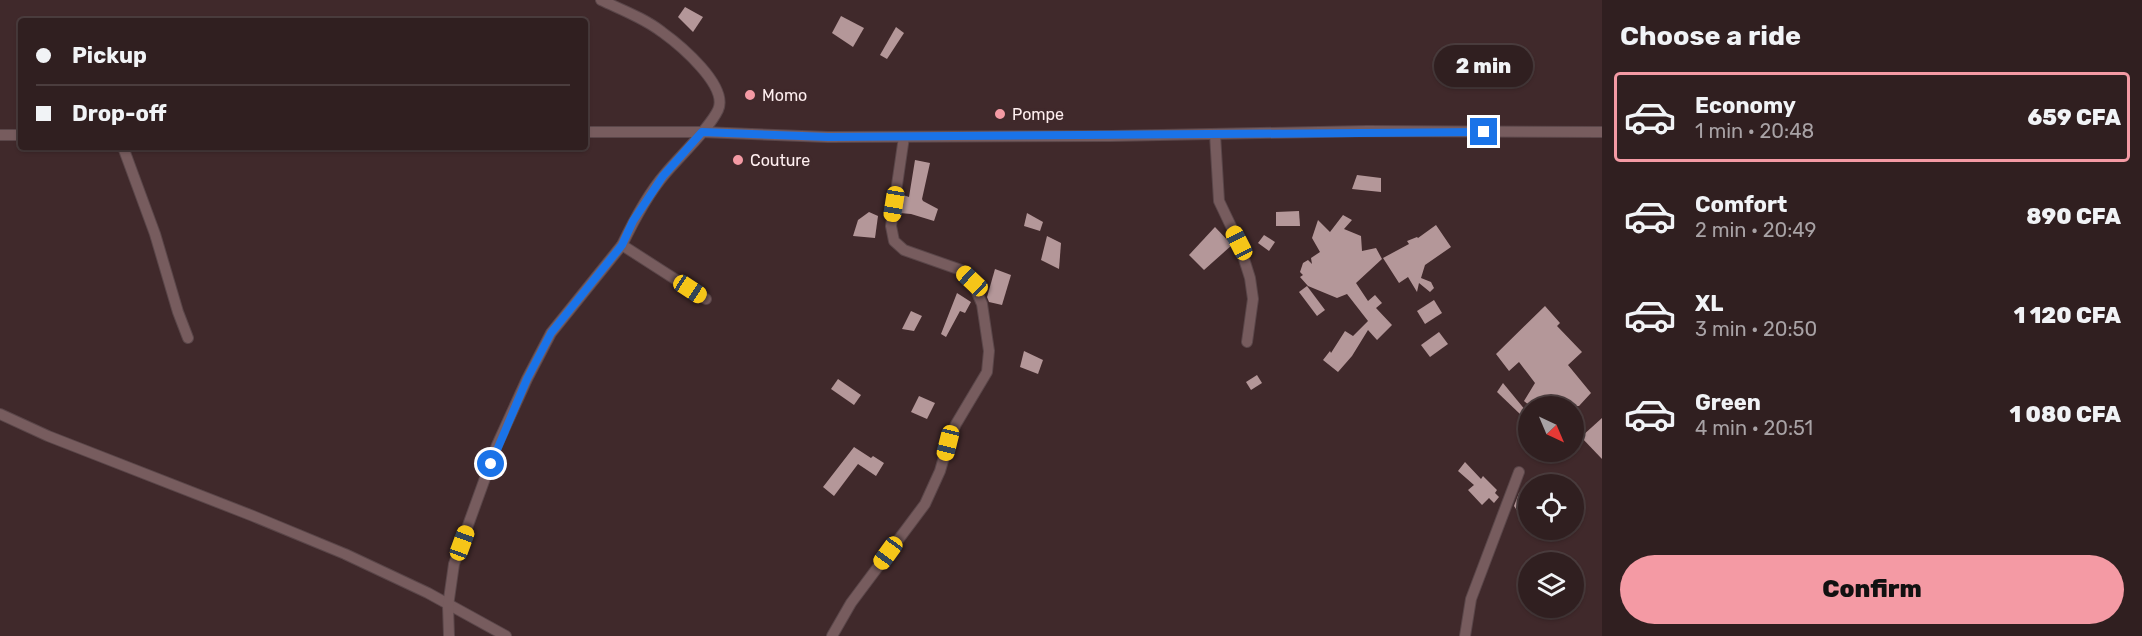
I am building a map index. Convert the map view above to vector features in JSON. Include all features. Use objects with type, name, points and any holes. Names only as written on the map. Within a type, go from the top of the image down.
[{"type":"street","points":[[449,636],[448,606],[454,564],[497,445],[527,379],[551,333],[622,245],[633,221],[663,176],[718,110],[719,93],[700,67],[662,32],[638,17],[601,0]]},
{"type":"street","points":[[588,132],[702,132],[828,137],[1367,131],[1602,132]]},
{"type":"street","points":[[1215,134],[1219,201],[1239,243],[1250,278],[1253,299],[1248,342]]},
{"type":"street","points":[[0,135],[18,135]]},
{"type":"street","points":[[832,636],[851,603],[925,504],[940,471],[956,424],[987,372],[989,351],[982,304],[972,281],[961,270],[904,250],[894,241],[891,226],[904,137]]},
{"type":"street","points":[[124,150],[155,234],[188,338]]},
{"type":"street","points":[[622,245],[706,299]]},
{"type":"street","points":[[0,414],[48,436],[345,554],[428,593],[506,636]]},
{"type":"street","points":[[1465,636],[1471,599],[1519,472]]},
{"type":"building","points":[[685,7],[703,17],[693,32],[678,17]]},
{"type":"building","points":[[841,16],[864,28],[853,47],[832,33]]},
{"type":"building","points":[[896,27],[904,33],[887,59],[880,55]]},
{"type":"building","points":[[915,160],[930,163],[922,199],[938,209],[934,221],[900,213],[903,195],[909,197]]},
{"type":"building","points":[[1357,175],[1381,178],[1381,192],[1352,189]]},
{"type":"building","points":[[1299,211],[1300,226],[1276,226],[1276,212]]},
{"type":"building","points":[[869,212],[878,216],[875,238],[853,236],[858,220]]},
{"type":"building","points":[[1027,213],[1043,222],[1040,231],[1024,226]]},
{"type":"building","points":[[1343,215],[1352,220],[1344,229],[1361,236],[1362,251],[1376,248],[1382,259],[1356,283],[1368,301],[1375,295],[1382,303],[1376,308],[1392,325],[1377,340],[1368,330],[1352,356],[1338,372],[1323,360],[1330,351],[1331,353],[1345,331],[1353,336],[1368,321],[1347,294],[1337,298],[1308,286],[1300,277],[1303,275],[1300,272],[1303,263],[1308,260],[1312,264],[1311,258],[1320,252],[1312,238],[1318,220],[1330,232]]},
{"type":"building","points":[[1436,225],[1451,247],[1425,265],[1421,278],[1431,282],[1434,288],[1430,292],[1419,283],[1417,292],[1408,277],[1399,283],[1383,258],[1409,244],[1407,241],[1418,238]]},
{"type":"building","points":[[1215,227],[1232,245],[1204,270],[1189,255]]},
{"type":"building","points":[[1264,235],[1275,242],[1269,251],[1258,243]]},
{"type":"building","points":[[1047,236],[1061,243],[1059,269],[1041,260]]},
{"type":"building","points":[[995,269],[1011,275],[1002,305],[989,302],[987,297]]},
{"type":"building","points":[[1307,286],[1325,310],[1317,316],[1299,292]]},
{"type":"building","points":[[957,293],[971,302],[965,313],[960,311],[946,337],[941,334]]},
{"type":"building","points":[[1434,300],[1442,313],[1425,324],[1417,311]]},
{"type":"building","points":[[1545,306],[1560,323],[1557,326],[1582,352],[1568,365],[1591,393],[1584,401],[1584,396],[1527,396],[1535,383],[1519,362],[1509,371],[1496,354]]},
{"type":"building","points":[[911,311],[922,316],[914,331],[902,329]]},
{"type":"building","points":[[1439,332],[1448,344],[1430,357],[1421,345]]},
{"type":"building","points":[[1024,351],[1043,360],[1038,374],[1020,367]]},
{"type":"building","points":[[1257,375],[1262,383],[1251,390],[1246,382]]},
{"type":"building","points":[[838,379],[861,395],[854,405],[831,389]]},
{"type":"building","points":[[1503,383],[1518,401],[1518,412],[1497,392]]},
{"type":"building","points":[[919,396],[935,403],[927,419],[911,412]]},
{"type":"building","points":[[1602,418],[1602,459],[1584,440],[1584,434]]},
{"type":"building","points":[[854,447],[884,463],[876,476],[858,464],[834,496],[823,487]]},
{"type":"building","points":[[1465,462],[1481,479],[1483,476],[1497,490],[1495,493],[1499,497],[1494,503],[1489,498],[1482,505],[1468,490],[1474,485],[1458,471]]},
{"type":"building","points":[[1518,496],[1518,512],[1514,506]]},
{"type":"place","name":"Momo","points":[[750,95]]},
{"type":"place","name":"Pompe","points":[[1000,114]]},
{"type":"place","name":"Couture","points":[[738,160]]},
{"type":"route","points":[[491,464],[497,445],[527,379],[551,333],[622,245],[633,221],[663,176],[702,132],[828,137],[1111,136],[1367,131],[1484,132]]}]
